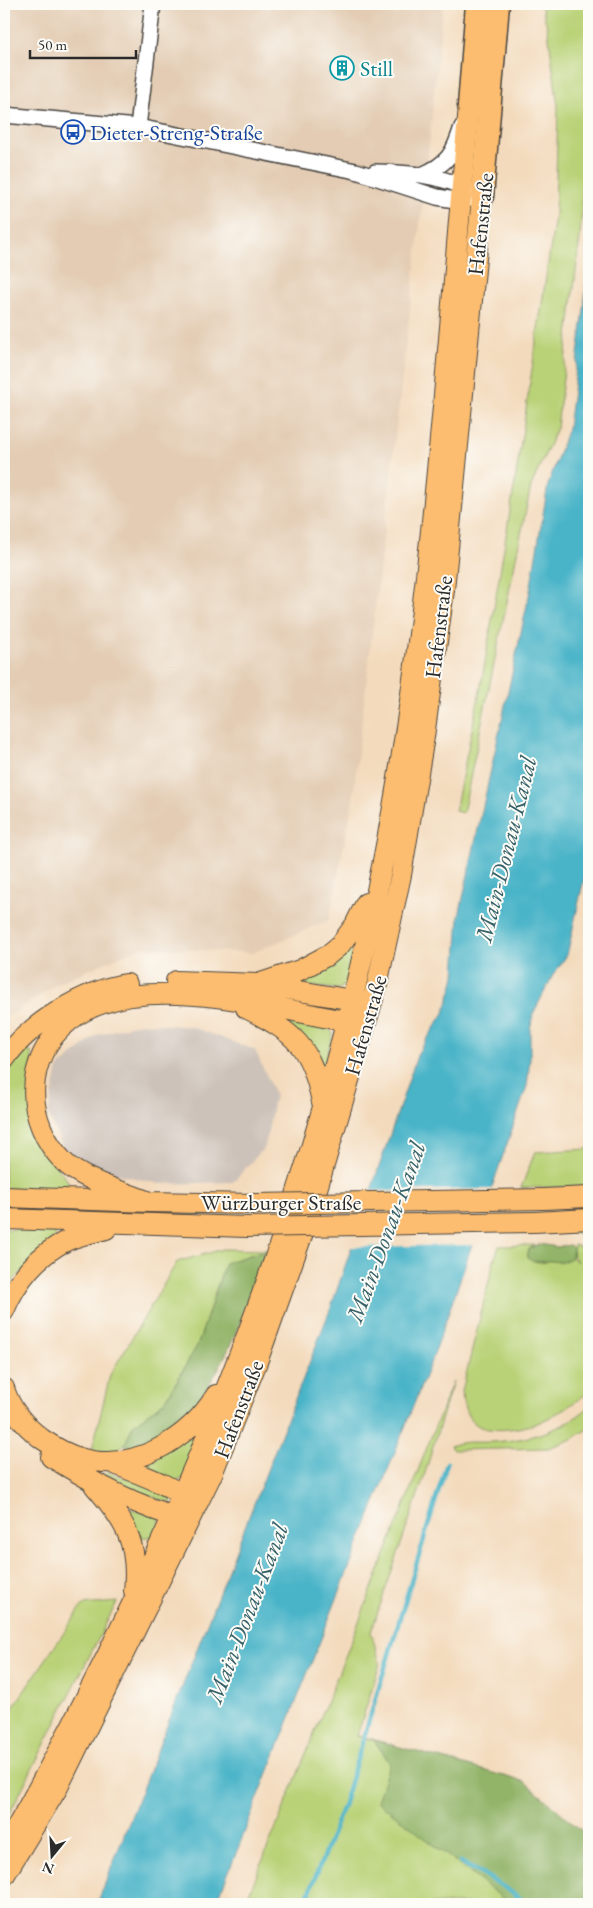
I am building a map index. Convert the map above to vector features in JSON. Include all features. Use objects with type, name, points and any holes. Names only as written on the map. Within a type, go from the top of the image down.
[{"type":"highway","points":[[477,4],[479,106]]},
{"type":"highway","points":[[479,106],[497,12]]},
{"type":"highway","name":"Hafenstraße","points":[[468,194],[479,106]]},
{"type":"main road","name":"Hafenstraße","points":[[4,1850],[43,1779],[133,1601],[186,1509],[212,1474],[257,1362],[310,1213],[362,1002],[403,748],[425,586],[468,194]]},
{"type":"main road","name":"Hafenstraße","points":[[362,1002],[382,963],[401,875],[427,718],[444,590],[468,194]]},
{"type":"main road","points":[[258,984],[313,964],[340,945],[355,924],[383,864]]},
{"type":"main road","points":[[4,1060],[39,1025],[66,1007],[100,990],[119,985],[152,981],[258,984],[362,1002]]},
{"type":"main road","points":[[149,1202],[87,1177],[66,1163],[48,1143],[38,1121],[34,1095],[36,1072],[48,1043],[69,1021],[114,1000],[153,994],[179,993],[231,1000],[356,1023]]},
{"type":"main road","points":[[231,1000],[292,1035],[308,1056],[318,1079],[323,1107]]},
{"type":"main road","name":"Hafenstraße","points":[[4,1876],[58,1787],[186,1509],[290,1216],[323,1107],[356,1023]]},
{"type":"main road","name":"Würzburger Straße","points":[[4,1197],[255,1204],[589,1197]]},
{"type":"main road","name":"Würzburger Straße","points":[[4,1219],[246,1227],[535,1222],[589,1219]]},
{"type":"main road","points":[[4,1311],[11,1293],[35,1262],[68,1240],[121,1224]]},
{"type":"main road","points":[[108,1462],[128,1459],[157,1450],[175,1440],[194,1423],[212,1402],[242,1350]]},
{"type":"main road","points":[[4,1388],[16,1414],[33,1432],[55,1448],[80,1458],[108,1462],[165,1484],[186,1509]]},
{"type":"main road","points":[[4,1418],[19,1436],[31,1446],[89,1480],[186,1509]]},
{"type":"main road","points":[[89,1480],[116,1511],[132,1544],[136,1570],[133,1601]]},
{"type":"street","points":[[138,127],[153,4]]},
{"type":"street","points":[[422,175],[437,169],[447,160],[479,106]]},
{"type":"street","points":[[4,115],[138,127],[356,171],[437,197],[468,194]]},
{"type":"street","points":[[356,171],[443,178],[468,194]]},
{"type":"shaded area","points":[[4,4],[443,4],[427,165],[352,805],[329,920],[252,953],[142,947],[62,981],[4,1019]]},
{"type":"shaded area","points":[[140,1023],[192,1027],[255,1050],[275,1094],[265,1147],[233,1182],[160,1184],[104,1171],[65,1151],[48,1114],[58,1068],[97,1035]]},
{"type":"green space","points":[[541,4],[589,4],[589,102],[580,237],[557,428],[531,486],[463,813],[455,811],[481,686],[515,482],[555,217],[558,107],[548,30]]},
{"type":"green space","points":[[352,944],[354,946],[346,984],[339,989],[297,985],[296,977]]},
{"type":"green space","points":[[288,1021],[327,1026],[333,1034],[323,1069],[288,1023]]},
{"type":"green space","points":[[31,1052],[53,1162],[68,1181],[68,1187],[64,1191],[4,1188],[4,1072],[22,1053]]},
{"type":"green space","points":[[589,1149],[589,1186],[521,1188],[535,1152]]},
{"type":"green space","points":[[4,1229],[54,1231],[56,1237],[4,1290]]},
{"type":"green space","points":[[589,1230],[589,1238],[576,1233],[547,1233]]},
{"type":"green space","points":[[539,1244],[557,1247],[570,1245],[573,1248],[572,1257],[560,1262],[538,1262],[527,1258],[529,1249]]},
{"type":"green space","points":[[535,1245],[529,1249],[542,1263],[550,1260],[567,1261],[572,1257],[577,1262],[572,1253],[574,1245],[589,1249],[589,1392],[547,1419],[534,1424],[499,1430],[483,1428],[473,1422],[467,1414],[462,1391],[494,1260],[499,1246]]},
{"type":"green space","points":[[223,1249],[266,1250],[225,1263],[198,1344],[166,1400],[133,1425],[125,1444],[115,1452],[92,1450],[110,1375],[177,1262]]},
{"type":"green space","points":[[266,1250],[242,1318],[222,1363],[209,1384],[174,1426],[156,1437],[129,1448],[125,1444],[133,1425],[166,1400],[198,1344],[225,1263]]},
{"type":"green space","points":[[453,1381],[422,1483],[371,1632],[380,1663],[357,1736],[374,1740],[390,1763],[508,1904],[245,1904],[347,1652]]},
{"type":"green space","points":[[589,1407],[589,1428],[570,1440],[548,1448],[453,1450],[450,1446],[466,1442],[505,1441],[544,1433],[568,1422]]},
{"type":"green space","points":[[199,1429],[185,1478],[176,1481],[139,1464]]},
{"type":"green space","points":[[107,1472],[137,1482],[172,1499],[171,1503],[137,1492],[105,1476]]},
{"type":"green space","points":[[123,1507],[159,1517],[160,1536],[136,1538]]},
{"type":"green space","points":[[117,1602],[4,1824],[4,1727],[14,1706],[83,1605]]},
{"type":"green space","points":[[357,1736],[364,1737],[525,1782],[589,1837],[589,1904],[508,1904],[377,1801],[390,1763],[374,1740]]},
{"type":"water","name":"Main-Donau-Kanal","points":[[589,254],[589,856],[567,955],[553,975],[533,1014],[530,1030],[530,1059],[527,1086],[437,1346],[216,1904],[97,1904],[330,1310],[418,1053],[444,1013],[452,988],[455,976],[459,916],[530,591],[548,485],[568,428],[584,310]]},
{"type":"pier","points":[[494,1189],[474,1245],[349,1247],[368,1191]]},
{"type":"waterway","points":[[305,1904],[343,1806],[447,1463]]},
{"type":"waterway","points":[[460,1862],[493,1880],[529,1904]]},
{"type":"place","name":"Still","points":[[342,68]]},
{"type":"place","name":"Dieter-Streng-Straße","points":[[73,132]]}]
